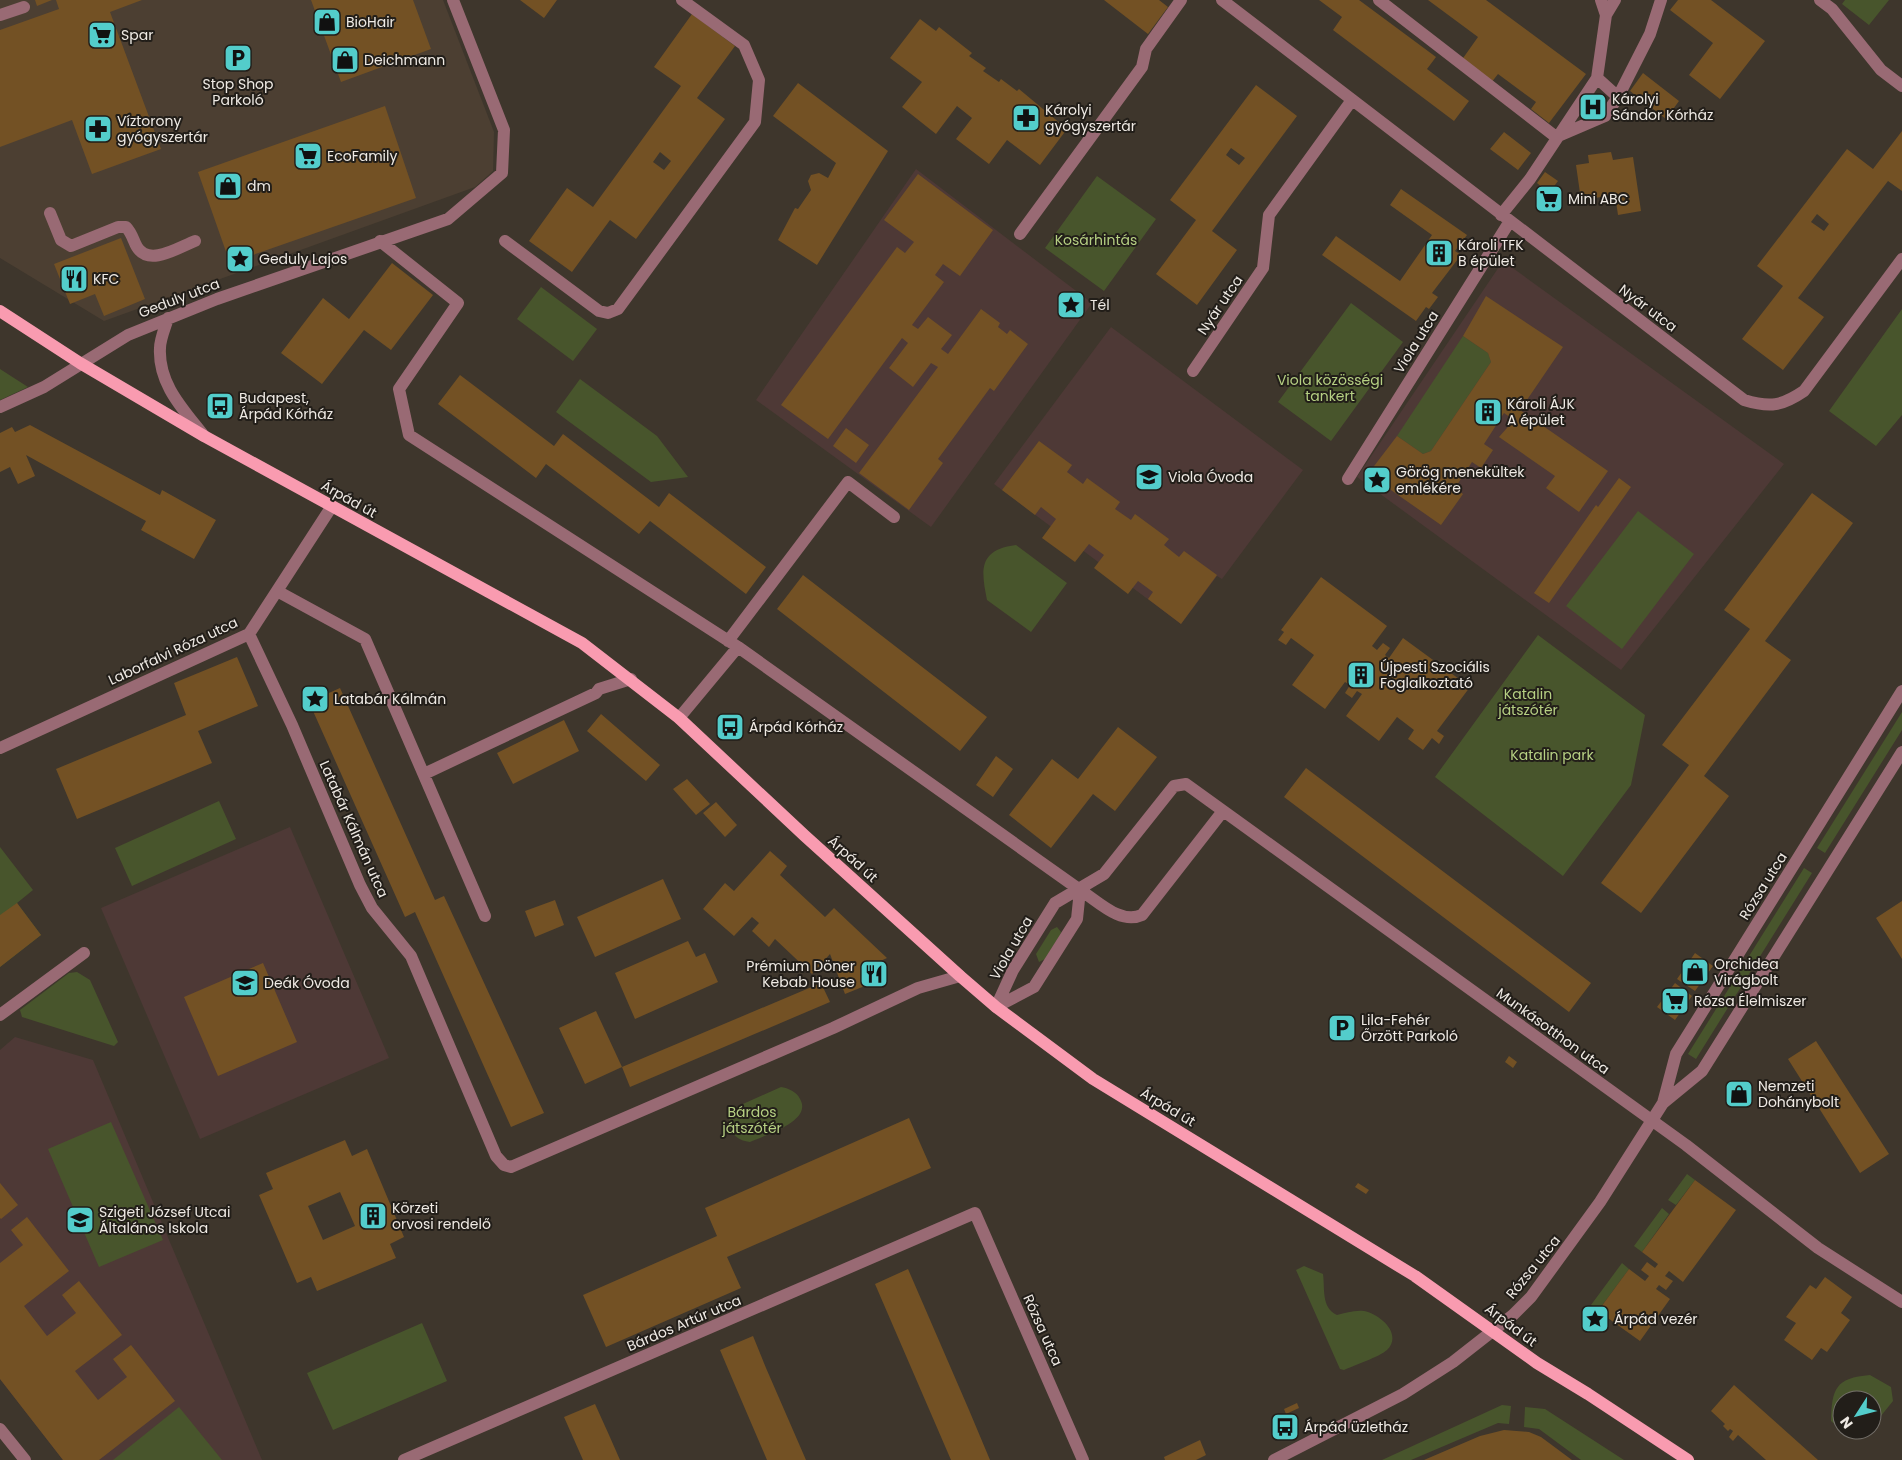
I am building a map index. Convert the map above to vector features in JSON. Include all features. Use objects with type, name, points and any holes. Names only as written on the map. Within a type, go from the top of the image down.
[{"type":"main road","name":"Árpád út","points":[[0,311],[80,363],[204,436],[582,643],[679,718],[805,836],[960,976],[996,1006],[1093,1079],[1415,1276],[1537,1363],[1688,1460]]},
{"type":"street","name":"Geduly utca","points":[[0,407],[44,387],[128,334],[380,241],[448,219],[502,174],[504,130],[453,0]]},
{"type":"street","points":[[505,241],[599,311],[608,313],[618,309],[754,122],[759,80],[744,45],[682,0]]},
{"type":"street","points":[[1020,234],[1142,67],[1146,49],[1182,0]]},
{"type":"street","name":"Nyár utca","points":[[1222,0],[1744,400],[1764,406],[1788,402],[1804,391],[1902,259]]},
{"type":"street","points":[[1378,0],[1556,137],[1605,116],[1618,97],[1650,34],[1661,0]]},
{"type":"street","points":[[1601,0],[1606,15]]},
{"type":"street","points":[[1615,0],[1606,15],[1597,78],[1618,97]]},
{"type":"street","points":[[1820,0],[1832,9],[1881,70],[1902,86]]},
{"type":"street","points":[[0,15],[24,7]]},
{"type":"street","name":"Viola utca","points":[[1348,480],[1505,218],[1556,137],[1597,78]]},
{"type":"street","name":"Nyár utca","points":[[1193,371],[1263,268],[1269,215],[1352,100]]},
{"type":"street","points":[[50,213],[61,240],[71,246],[118,227],[126,227],[131,232],[138,248],[144,255],[152,258],[195,241]]},
{"type":"street","points":[[380,241],[458,303],[399,389],[409,435],[733,644],[1085,893],[1124,917],[1132,918],[1142,915],[1223,811]]},
{"type":"street","points":[[168,318],[160,346],[161,370],[170,392],[204,436]]},
{"type":"street","points":[[679,718],[848,482],[894,516]]},
{"type":"street","name":"Laborfalvi Róza utca","points":[[0,748],[249,634],[332,506]]},
{"type":"street","points":[[277,592],[365,639],[485,916]]},
{"type":"street","name":"Latabár Kálmán utca","points":[[249,634],[292,725],[360,885],[372,908],[411,956],[496,1156],[504,1165],[511,1166],[842,1024],[918,988],[960,976]]},
{"type":"street","points":[[424,774],[587,698],[600,689],[631,679]]},
{"type":"street","name":"Rózsa utca","points":[[1274,1460],[1403,1394],[1453,1362],[1494,1331],[1531,1297],[1600,1202],[1652,1121],[1663,1103],[1676,1054],[1902,691]]},
{"type":"street","name":"Rózsa utca","points":[[1663,1103],[1702,1071],[1902,752]]},
{"type":"street","name":"Viola utca","points":[[996,1006],[1013,970],[1055,903],[1085,893],[1104,874],[1174,786],[1186,784]]},
{"type":"street","name":"Munkásotthon utca","points":[[1186,784],[1696,1152],[1818,1248],[1902,1302]]},
{"type":"street","name":"Viola utca","points":[[996,1006],[1034,987],[1077,919],[1085,893]]},
{"type":"street","points":[[0,1015],[84,952]]},
{"type":"street","name":"Rózsa utca","points":[[975,1213],[1083,1460]]},
{"type":"street","name":"Bárdos Artúr utca","points":[[404,1460],[975,1213]]},
{"type":"street","points":[[0,1429],[25,1460]]},
{"type":"shaded area","points":[[0,0],[443,0],[494,132],[493,171],[475,187],[104,321],[0,258]]},
{"type":"shaded area","points":[[916,169],[1092,303],[931,527],[756,400]]},
{"type":"shaded area","points":[[1503,261],[1784,464],[1621,670],[1357,477]]},
{"type":"shaded area","name":"Viola Óvoda","points":[[1111,327],[1303,470],[1222,579],[1217,576],[1181,624],[994,484]]},
{"type":"shaded area","name":"Deák Óvoda","points":[[290,827],[389,1058],[200,1139],[101,908]]},
{"type":"shaded area","name":"Szigeti József Utcai Általános Iskola","points":[[15,1037],[93,1060],[262,1460],[63,1460],[0,1379],[0,1050]]},
{"type":"green space","points":[[1845,0],[1889,0],[1869,25],[1842,4]]},
{"type":"green space","name":"Kosárhintás","points":[[1097,176],[1156,219],[1104,291],[1045,248]]},
{"type":"green space","points":[[541,287],[597,329],[573,361],[517,319]]},
{"type":"green space","name":"Viola közösségi tankert","points":[[1351,303],[1403,342],[1331,441],[1278,402]]},
{"type":"green space","points":[[1902,309],[1902,415],[1876,446],[1829,411]]},
{"type":"green space","points":[[1463,336],[1488,353],[1491,362],[1431,451],[1423,454],[1397,436]]},
{"type":"green space","points":[[0,369],[28,387],[0,400]]},
{"type":"green space","points":[[580,379],[657,436],[688,477],[651,482],[556,412]]},
{"type":"green space","points":[[1638,511],[1694,554],[1622,649],[1566,606]]},
{"type":"green space","points":[[1016,545],[1067,583],[1031,632],[987,600],[985,589],[985,563],[989,557],[995,551]]},
{"type":"green space","name":"Katalin park","points":[[1538,635],[1645,715],[1631,785],[1563,876],[1435,777]]},
{"type":"green space","points":[[1902,712],[1902,730],[1825,853],[1817,848]]},
{"type":"green space","points":[[219,801],[236,839],[132,886],[115,848]]},
{"type":"green space","points":[[0,847],[33,890],[17,903],[41,935],[0,967]]},
{"type":"green space","points":[[1804,868],[1812,873],[1696,1059],[1688,1054]]},
{"type":"green space","points":[[1057,927],[1061,932],[1060,935],[1045,959],[1039,962],[1036,954],[1051,930]]},
{"type":"green space","points":[[77,972],[90,980],[118,1042],[114,1046],[22,1017],[20,1010],[69,973]]},
{"type":"green space","name":"Bárdos játszótér","points":[[781,1087],[797,1094],[802,1107],[800,1114],[786,1126],[750,1142],[736,1136],[728,1123],[734,1108]]},
{"type":"green space","points":[[111,1122],[163,1240],[99,1267],[48,1149]]},
{"type":"green space","points":[[1687,1174],[1695,1180],[1676,1205],[1668,1200]]},
{"type":"green space","points":[[1662,1208],[1669,1214],[1642,1252],[1634,1246]]},
{"type":"green space","points":[[1622,1263],[1629,1269],[1598,1311],[1591,1305]]},
{"type":"green space","points":[[1304,1266],[1323,1274],[1326,1303],[1332,1312],[1337,1315],[1353,1311],[1364,1311],[1383,1320],[1391,1331],[1392,1338],[1387,1350],[1344,1370],[1340,1369],[1296,1270]]},
{"type":"green space","points":[[422,1323],[447,1381],[333,1430],[307,1373]]},
{"type":"green space","points":[[1870,1375],[1891,1387],[1893,1401],[1882,1415],[1882,1390],[1836,1390],[1843,1382]]},
{"type":"green space","points":[[1502,1405],[1511,1406],[1509,1424],[1498,1423],[1411,1460],[1382,1460]]},
{"type":"green space","points":[[179,1407],[222,1460],[113,1460]]},
{"type":"green space","points":[[1525,1407],[1545,1409],[1624,1460],[1581,1460],[1539,1429],[1524,1427]]},
{"type":"building","points":[[35,0],[52,0],[37,6]]},
{"type":"building","points":[[56,0],[142,0],[110,12],[161,149],[92,174],[72,120],[0,147],[0,30],[59,9]]},
{"type":"building","points":[[311,0],[413,0],[431,49],[341,82]]},
{"type":"building","points":[[520,0],[557,0],[544,18]]},
{"type":"building","points":[[1104,0],[1159,0],[1168,7],[1148,34]]},
{"type":"building","points":[[1319,0],[1359,0],[1436,57],[1427,69],[1469,101],[1454,121],[1333,30],[1342,17]]},
{"type":"building","points":[[1428,0],[1486,0],[1586,74],[1549,123],[1531,109],[1536,102],[1498,74],[1491,83],[1461,61],[1478,37]]},
{"type":"building","points":[[1678,0],[1711,0],[1765,41],[1720,99],[1689,75],[1713,43],[1670,10]]},
{"type":"building","points":[[692,14],[735,46],[697,98],[725,119],[636,239],[610,220],[572,272],[529,241],[567,188],[593,207],[681,86],[654,67]],"holes":[[[660,152],[671,161],[664,170],[653,162]]]},
{"type":"building","points":[[920,19],[936,31],[939,27],[972,53],[969,56],[986,68],[983,71],[999,82],[1001,79],[1017,91],[1019,89],[1067,129],[1040,165],[1007,140],[989,164],[956,139],[972,118],[957,106],[936,134],[902,107],[922,82],[890,58]]},
{"type":"building","points":[[1643,73],[1679,101],[1666,119],[1630,91]]},
{"type":"building","points":[[798,83],[888,151],[817,265],[778,240],[795,208],[798,209],[811,190],[808,181],[811,175],[819,173],[828,178],[836,163],[773,116]]},
{"type":"building","points":[[1256,85],[1297,116],[1212,231],[1237,250],[1197,305],[1156,274],[1196,220],[1170,200]],"holes":[[[1231,148],[1245,158],[1239,165],[1226,155]]]},
{"type":"building","points":[[385,106],[416,198],[230,263],[198,172]]},
{"type":"building","points":[[1902,131],[1902,191],[1888,181],[1798,298],[1824,317],[1783,370],[1742,339],[1783,286],[1757,266],[1847,149],[1873,169]],"holes":[[[1817,214],[1829,224],[1824,231],[1811,222]]]},
{"type":"building","points":[[1504,132],[1531,153],[1518,170],[1490,149]]},
{"type":"building","points":[[1611,152],[1613,160],[1633,157],[1641,211],[1618,215],[1615,195],[1581,200],[1576,165],[1589,163],[1588,155]]},
{"type":"building","points":[[1545,172],[1558,181],[1549,193],[1537,183]]},
{"type":"building","points":[[918,174],[993,230],[960,276],[943,264],[935,275],[944,282],[912,325],[918,329],[928,317],[952,335],[941,349],[948,354],[981,309],[1000,323],[998,327],[1007,334],[1010,330],[1028,344],[994,391],[990,388],[938,459],[943,463],[909,510],[859,473],[938,367],[931,363],[913,387],[889,368],[908,343],[902,338],[828,439],[781,405],[897,247],[905,253],[914,242],[884,220]]},
{"type":"building","name":"Károli TFK B épület","points":[[1401,189],[1467,235],[1455,251],[1461,255],[1432,293],[1438,297],[1429,309],[1426,307],[1416,321],[1322,255],[1336,236],[1400,281],[1432,235],[1390,205]]},
{"type":"building","points":[[121,238],[145,299],[104,316],[95,294],[70,304],[54,264]]},
{"type":"building","points":[[392,263],[433,295],[391,350],[364,330],[322,384],[281,353],[323,298],[349,319]]},
{"type":"building","name":"Károli ÁJK A épület","points":[[1486,296],[1563,347],[1520,410],[1608,471],[1579,512],[1546,488],[1555,476],[1499,437],[1514,420],[1504,413],[1484,444],[1493,450],[1481,468],[1472,462],[1455,488],[1463,494],[1441,525],[1368,474],[1397,436],[1423,454],[1431,451],[1491,362],[1488,353],[1463,336]]},
{"type":"building","points":[[460,375],[554,446],[563,434],[659,507],[669,493],[766,567],[746,594],[650,521],[639,534],[546,464],[536,478],[438,404]]},
{"type":"building","points":[[30,425],[160,495],[162,490],[216,520],[194,559],[141,530],[146,521],[26,455],[35,476],[18,484],[10,467],[0,472],[0,433],[12,427],[15,432]]},
{"type":"building","points":[[846,428],[869,445],[856,463],[833,446]]},
{"type":"building","points":[[1039,441],[1072,465],[1067,472],[1083,484],[1087,478],[1120,502],[1115,509],[1131,520],[1135,514],[1169,539],[1164,545],[1179,557],[1184,551],[1217,575],[1181,624],[1148,599],[1153,592],[1138,581],[1128,594],[1094,568],[1104,555],[1089,544],[1075,562],[1042,538],[1056,519],[1041,507],[1035,515],[1002,490]]},
{"type":"building","points":[[1619,478],[1631,487],[1549,603],[1534,593],[1596,505],[1598,507]]},
{"type":"building","points":[[1812,493],[1853,523],[1765,641],[1791,660],[1704,776],[1729,796],[1641,913],[1601,883],[1689,765],[1662,745],[1750,629],[1724,610]]},
{"type":"building","points":[[803,575],[987,717],[960,751],[777,609]]},
{"type":"building","name":"Újpesti Szociális Foglalkoztató","points":[[1321,577],[1387,626],[1372,646],[1377,650],[1383,643],[1390,648],[1385,655],[1389,658],[1403,638],[1470,687],[1437,731],[1444,736],[1439,744],[1432,738],[1423,750],[1408,739],[1414,730],[1397,717],[1379,741],[1346,716],[1362,694],[1357,691],[1352,698],[1345,693],[1350,685],[1345,682],[1325,709],[1292,685],[1314,655],[1291,638],[1286,645],[1278,640],[1284,632],[1281,630]]},
{"type":"building","points":[[237,657],[258,706],[198,731],[212,763],[77,819],[56,769],[186,715],[174,683]]},
{"type":"building","points":[[340,688],[435,900],[444,896],[544,1113],[511,1127],[415,912],[405,917],[309,702]]},
{"type":"building","points":[[601,714],[660,765],[646,781],[587,731]]},
{"type":"building","points":[[564,720],[579,751],[513,784],[497,753]]},
{"type":"building","points":[[1118,727],[1157,757],[1115,811],[1093,794],[1051,848],[1009,815],[1052,759],[1078,779]]},
{"type":"building","points":[[996,756],[1013,769],[993,797],[976,785]]},
{"type":"building","points":[[1306,768],[1591,983],[1569,1012],[1284,797]]},
{"type":"building","points":[[687,779],[710,804],[696,815],[673,789]]},
{"type":"building","points":[[716,802],[737,825],[725,837],[703,813]]},
{"type":"building","points":[[770,851],[787,866],[780,875],[825,917],[834,908],[887,958],[874,964],[882,979],[845,994],[830,954],[812,974],[775,939],[769,947],[752,931],[759,923],[752,917],[734,936],[703,909],[725,883],[734,891]]},
{"type":"building","points":[[663,879],[681,919],[595,957],[577,917]]},
{"type":"building","points":[[555,900],[564,925],[535,937],[525,911]]},
{"type":"building","points":[[1902,901],[1902,959],[1876,918]]},
{"type":"building","points":[[17,903],[41,935],[0,967],[0,915]]},
{"type":"building","points":[[688,941],[696,957],[705,953],[718,982],[635,1019],[615,973]]},
{"type":"building","name":"Orchidea Virágbolt","points":[[1695,953],[1713,966],[1695,991],[1677,979]]},
{"type":"building","points":[[263,963],[297,1042],[218,1076],[184,997]]},
{"type":"building","points":[[821,983],[830,1002],[630,1087],[622,1067]]},
{"type":"building","name":"Rózsa Élelmiszer","points":[[1675,983],[1692,996],[1675,1020],[1657,1007]]},
{"type":"building","points":[[596,1011],[622,1067],[585,1084],[559,1028]]},
{"type":"building","points":[[1816,1041],[1889,1154],[1860,1173],[1788,1059]]},
{"type":"building","points":[[1509,1056],[1517,1062],[1513,1068],[1505,1062]]},
{"type":"building","name":"Nemzeti Dohánybolt","points":[[1737,1083],[1748,1090],[1741,1103],[1729,1097]]},
{"type":"building","points":[[909,1118],[931,1168],[727,1257],[741,1288],[606,1347],[583,1295],[717,1236],[705,1208]]},
{"type":"building","name":"Körzeti orvosi rendelő","points":[[345,1140],[352,1156],[367,1149],[404,1237],[390,1244],[396,1258],[317,1291],[311,1277],[297,1283],[259,1195],[273,1189],[266,1173]],"holes":[[[340,1192],[355,1226],[323,1240],[308,1206]]]},
{"type":"building","points":[[1695,1180],[1736,1210],[1683,1282],[1669,1271],[1665,1276],[1673,1281],[1666,1290],[1659,1285],[1656,1289],[1670,1299],[1640,1341],[1598,1311],[1629,1269],[1645,1281],[1649,1276],[1641,1270],[1647,1262],[1655,1268],[1658,1264],[1642,1252]]},
{"type":"building","points":[[0,1183],[18,1205],[1,1219],[0,1218]]},
{"type":"building","points":[[1358,1183],[1369,1190],[1366,1194],[1355,1187]]},
{"type":"building","points":[[27,1217],[69,1271],[24,1306],[47,1336],[76,1313],[62,1295],[79,1281],[122,1335],[75,1371],[98,1400],[127,1377],[113,1359],[131,1345],[175,1401],[99,1460],[63,1460],[0,1379],[0,1263],[23,1245],[11,1230]]},
{"type":"building","points":[[908,1269],[990,1460],[951,1460],[875,1284]]},
{"type":"building","points":[[1825,1277],[1852,1297],[1841,1313],[1850,1320],[1827,1352],[1821,1348],[1812,1360],[1784,1340],[1796,1323],[1786,1317],[1810,1285],[1816,1289]]},
{"type":"building","points":[[753,1336],[806,1460],[767,1460],[734,1383],[720,1350]]},
{"type":"building","points":[[1734,1385],[1818,1460],[1766,1460],[1738,1435],[1733,1441],[1729,1437],[1733,1431],[1730,1429],[1728,1431],[1723,1426],[1725,1424],[1711,1411]]},
{"type":"building","points":[[1297,1403],[1299,1408],[1286,1414],[1284,1409]]},
{"type":"building","points":[[595,1404],[620,1460],[583,1460],[564,1417]]},
{"type":"building","name":"Árpád üzletház","points":[[1504,1430],[1529,1432],[1541,1437],[1572,1460],[1424,1460],[1480,1436]]},
{"type":"building","points":[[1200,1440],[1206,1455],[1196,1460],[1165,1460],[1164,1457]]},
{"type":"place","name":"BioHair","points":[[327,22]]},
{"type":"place","name":"Spar","points":[[102,35]]},
{"type":"place","name":"Stop Shop Parkoló","points":[[238,58]]},
{"type":"place","name":"Deichmann","points":[[345,60]]},
{"type":"place","name":"Károlyi Sándor Kórház","points":[[1593,107]]},
{"type":"place","name":"Károlyi gyógyszertár","points":[[1026,118]]},
{"type":"place","name":"Víztorony gyógyszertár","points":[[98,129]]},
{"type":"place","name":"EcoFamily","points":[[308,156]]},
{"type":"place","name":"dm","points":[[228,186]]},
{"type":"place","name":"Mini ABC","points":[[1549,199]]},
{"type":"place","name":"Károli TFK B épület","points":[[1439,253]]},
{"type":"place","name":"Geduly Lajos","points":[[240,259]]},
{"type":"place","name":"KFC","points":[[74,279]]},
{"type":"place","name":"Tél","points":[[1071,305]]},
{"type":"place","name":"Budapest, Árpád Kórház","points":[[220,406]]},
{"type":"place","name":"Károli ÁJK A épület","points":[[1488,412]]},
{"type":"place","name":"Viola Óvoda","points":[[1149,477]]},
{"type":"place","name":"Görög menekültek emlékére","points":[[1377,480]]},
{"type":"place","name":"Újpesti Szociális Foglalkoztató","points":[[1361,675]]},
{"type":"place","name":"Latabár Kálmán","points":[[315,699]]},
{"type":"place","name":"Árpád Kórház","points":[[730,727]]},
{"type":"place","name":"Orchidea Virágbolt","points":[[1695,972]]},
{"type":"place","name":"Prémium Döner Kebab House","points":[[874,974]]},
{"type":"place","name":"Deák Óvoda","points":[[245,983]]},
{"type":"place","name":"Rózsa Élelmiszer","points":[[1675,1001]]},
{"type":"place","name":"Lila-Fehér Őrzött Parkoló","points":[[1342,1028]]},
{"type":"place","name":"Nemzeti Dohánybolt","points":[[1739,1094]]},
{"type":"place","name":"Körzeti orvosi rendelő","points":[[373,1216]]},
{"type":"place","name":"Szigeti József Utcai Általános Iskola","points":[[80,1220]]},
{"type":"place","name":"Árpád vezér","points":[[1595,1319]]},
{"type":"place","name":"Árpád üzletház","points":[[1285,1427]]},
{"type":"park label","name":"Katalin játszótér","points":[[1528,702]]}]
